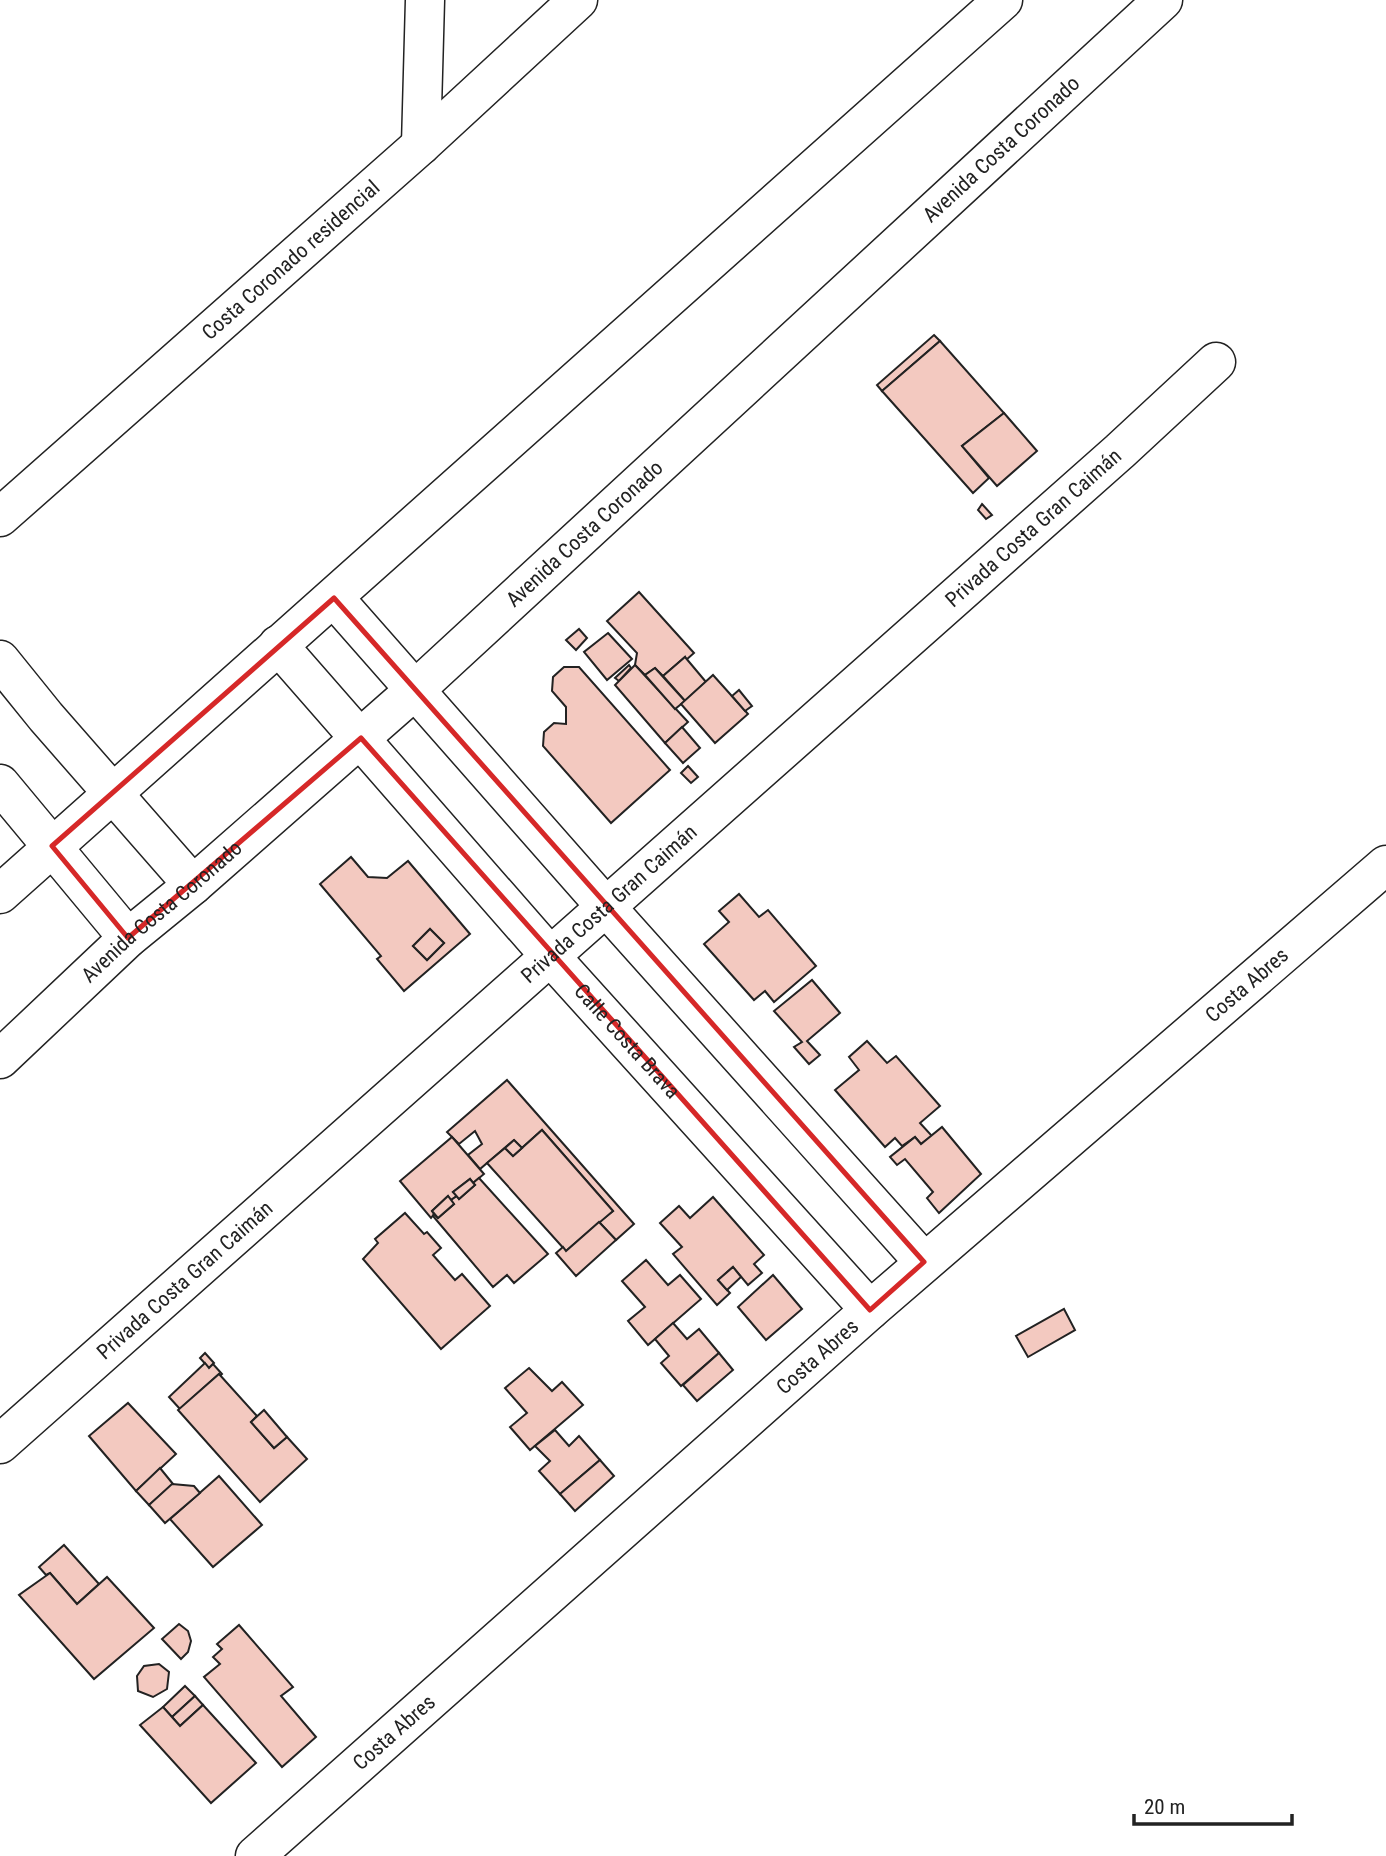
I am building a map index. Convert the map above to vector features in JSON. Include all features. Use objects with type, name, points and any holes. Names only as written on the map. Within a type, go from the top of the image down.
[{"type":"street","points":[[421,145],[425,0]]},
{"type":"street","name":"Costa Coronado residencial","points":[[0,517],[421,145],[578,0]]},
{"type":"street","points":[[0,894],[1003,0]]},
{"type":"street","name":"Avenida Costa Coronado","points":[[0,1059],[128,938],[193,885],[415,690],[1163,0]]},
{"type":"street","name":"Privada Costa Gran Caimán","points":[[0,1444],[1120,451],[1216,362]]},
{"type":"street","points":[[334,598],[924,1262]]},
{"type":"street","name":"Calle Costa Brava","points":[[278,645],[550,956],[870,1310]]},
{"type":"street","points":[[0,660],[46,717],[193,885]]},
{"type":"street","points":[[0,784],[128,938]]},
{"type":"street","name":"Costa Abres","points":[[255,1856],[924,1262],[1386,864]]},
{"type":"highlighted area","points":[[334,598],[924,1262],[870,1310],[361,738],[128,938],[52,846]]},
{"type":"building","points":[[934,335],[940,341],[882,391],[877,385]]},
{"type":"building","points":[[940,341],[1004,413],[962,446],[989,478],[973,493],[882,391]]},
{"type":"building","points":[[1004,413],[1037,451],[997,486],[962,446]]},
{"type":"building","points":[[982,504],[992,515],[986,519],[978,510]]},
{"type":"building","points":[[639,592],[694,653],[686,660],[685,657],[663,676],[655,668],[645,675],[635,665],[637,653],[607,621]]},
{"type":"building","points":[[579,629],[587,638],[576,650],[566,640]]},
{"type":"building","points":[[608,633],[632,659],[607,680],[584,652]]},
{"type":"building","points":[[685,657],[706,682],[685,701],[663,676]]},
{"type":"building","points":[[629,665],[631,668],[619,681],[615,678]]},
{"type":"building","points":[[635,665],[688,722],[665,743],[615,685]]},
{"type":"building","points":[[564,667],[579,667],[670,770],[611,823],[543,746],[544,732],[554,723],[566,724],[566,707],[552,691],[553,677]]},
{"type":"building","points":[[655,668],[685,701],[675,709],[645,675]]},
{"type":"building","points":[[713,675],[748,714],[715,743],[681,704]]},
{"type":"building","points":[[739,690],[752,706],[745,711],[732,696]]},
{"type":"building","points":[[682,727],[700,748],[683,763],[665,743]]},
{"type":"building","points":[[688,766],[698,777],[691,783],[681,773]]},
{"type":"building","points":[[351,857],[368,877],[387,878],[408,861],[470,934],[404,991],[377,959],[381,956],[320,884]],"holes":[[[430,929],[444,943],[427,960],[413,946]]]},
{"type":"building","points":[[739,894],[759,917],[768,910],[816,966],[774,1002],[765,991],[754,1000],[704,944],[729,922],[719,911]]},
{"type":"building","points":[[430,929],[444,943],[427,960],[413,946]]},
{"type":"building","points":[[812,980],[840,1013],[807,1041],[820,1055],[809,1064],[794,1047],[802,1042],[774,1011]]},
{"type":"building","points":[[867,1041],[887,1063],[896,1056],[940,1106],[920,1123],[932,1136],[921,1144],[915,1137],[902,1146],[895,1138],[885,1147],[835,1090],[859,1070],[849,1057]]},
{"type":"building","points":[[507,1080],[634,1224],[616,1240],[599,1222],[613,1211],[542,1130],[522,1148],[514,1140],[480,1169],[468,1155],[482,1144],[475,1131],[459,1144],[447,1132]]},
{"type":"building","points":[[942,1127],[981,1174],[939,1213],[927,1198],[933,1192],[905,1159],[897,1165],[890,1157],[915,1137],[921,1144]]},
{"type":"building","points":[[542,1130],[613,1211],[566,1251],[487,1163],[505,1148],[513,1156]]},
{"type":"building","points":[[452,1137],[484,1174],[473,1183],[470,1179],[453,1192],[457,1196],[451,1200],[448,1196],[432,1211],[434,1214],[431,1218],[400,1181]]},
{"type":"building","points":[[514,1140],[522,1148],[513,1156],[505,1148]]},
{"type":"building","points":[[479,1178],[548,1254],[514,1283],[507,1275],[493,1287],[433,1216],[434,1214],[438,1218],[454,1204],[451,1200],[457,1196],[459,1199]]},
{"type":"building","points":[[470,1179],[475,1185],[459,1199],[453,1192]]},
{"type":"building","points":[[448,1196],[454,1204],[438,1218],[432,1211]]},
{"type":"building","points":[[713,1197],[764,1255],[754,1264],[762,1273],[748,1285],[733,1267],[718,1280],[730,1293],[717,1305],[673,1254],[682,1247],[660,1223],[679,1206],[690,1218]]},
{"type":"building","points":[[405,1213],[441,1248],[433,1255],[455,1280],[462,1274],[490,1306],[441,1349],[363,1259],[378,1243],[375,1239]]},
{"type":"building","points":[[599,1222],[616,1240],[576,1276],[556,1253],[563,1247],[566,1251]]},
{"type":"building","points":[[646,1260],[668,1285],[680,1275],[701,1299],[648,1345],[628,1321],[645,1307],[622,1281]]},
{"type":"building","points":[[733,1267],[741,1277],[727,1290],[718,1280]]},
{"type":"building","points":[[773,1275],[802,1309],[766,1340],[738,1307]]},
{"type":"building","points":[[1064,1309],[1075,1330],[1028,1357],[1016,1336]]},
{"type":"building","points":[[673,1323],[687,1339],[699,1329],[719,1353],[681,1386],[661,1363],[669,1356],[655,1339]]},
{"type":"building","points":[[205,1353],[214,1363],[209,1368],[200,1358]]},
{"type":"building","points":[[719,1353],[733,1370],[697,1401],[683,1385]]},
{"type":"building","points":[[205,1363],[209,1368],[213,1364],[222,1374],[180,1409],[169,1397]]},
{"type":"building","points":[[529,1368],[552,1391],[562,1382],[583,1405],[530,1450],[510,1427],[527,1413],[505,1388]]},
{"type":"building","points":[[219,1374],[257,1416],[251,1422],[274,1448],[287,1437],[307,1459],[260,1502],[178,1410]]},
{"type":"building","points":[[128,1403],[176,1454],[136,1491],[89,1436]]},
{"type":"building","points":[[264,1410],[287,1437],[274,1448],[251,1422]]},
{"type":"building","points":[[555,1430],[569,1446],[579,1436],[600,1460],[560,1494],[539,1471],[550,1461],[535,1446]]},
{"type":"building","points":[[600,1460],[614,1476],[575,1511],[560,1494]]},
{"type":"building","points":[[160,1468],[173,1484],[149,1505],[136,1491]]},
{"type":"building","points":[[219,1476],[262,1525],[213,1567],[170,1519]]},
{"type":"building","points":[[172,1484],[194,1486],[200,1493],[165,1523],[149,1505]]},
{"type":"building","points":[[64,1545],[99,1584],[77,1604],[50,1573],[46,1575],[39,1567]]},
{"type":"building","points":[[50,1573],[77,1604],[107,1577],[154,1628],[94,1679],[19,1595]]},
{"type":"building","points":[[179,1624],[188,1631],[191,1641],[188,1652],[181,1659],[162,1639]]},
{"type":"building","points":[[239,1625],[293,1687],[281,1696],[316,1737],[282,1767],[204,1677],[220,1664],[213,1657],[222,1649],[217,1644]]},
{"type":"building","points":[[159,1664],[169,1672],[167,1689],[153,1697],[138,1691],[137,1676],[144,1666]]},
{"type":"building","points":[[185,1686],[195,1696],[172,1717],[163,1707]]},
{"type":"building","points":[[195,1696],[203,1705],[180,1726],[172,1717]]},
{"type":"building","points":[[203,1705],[256,1763],[211,1803],[140,1725],[163,1707],[180,1726]]}]
